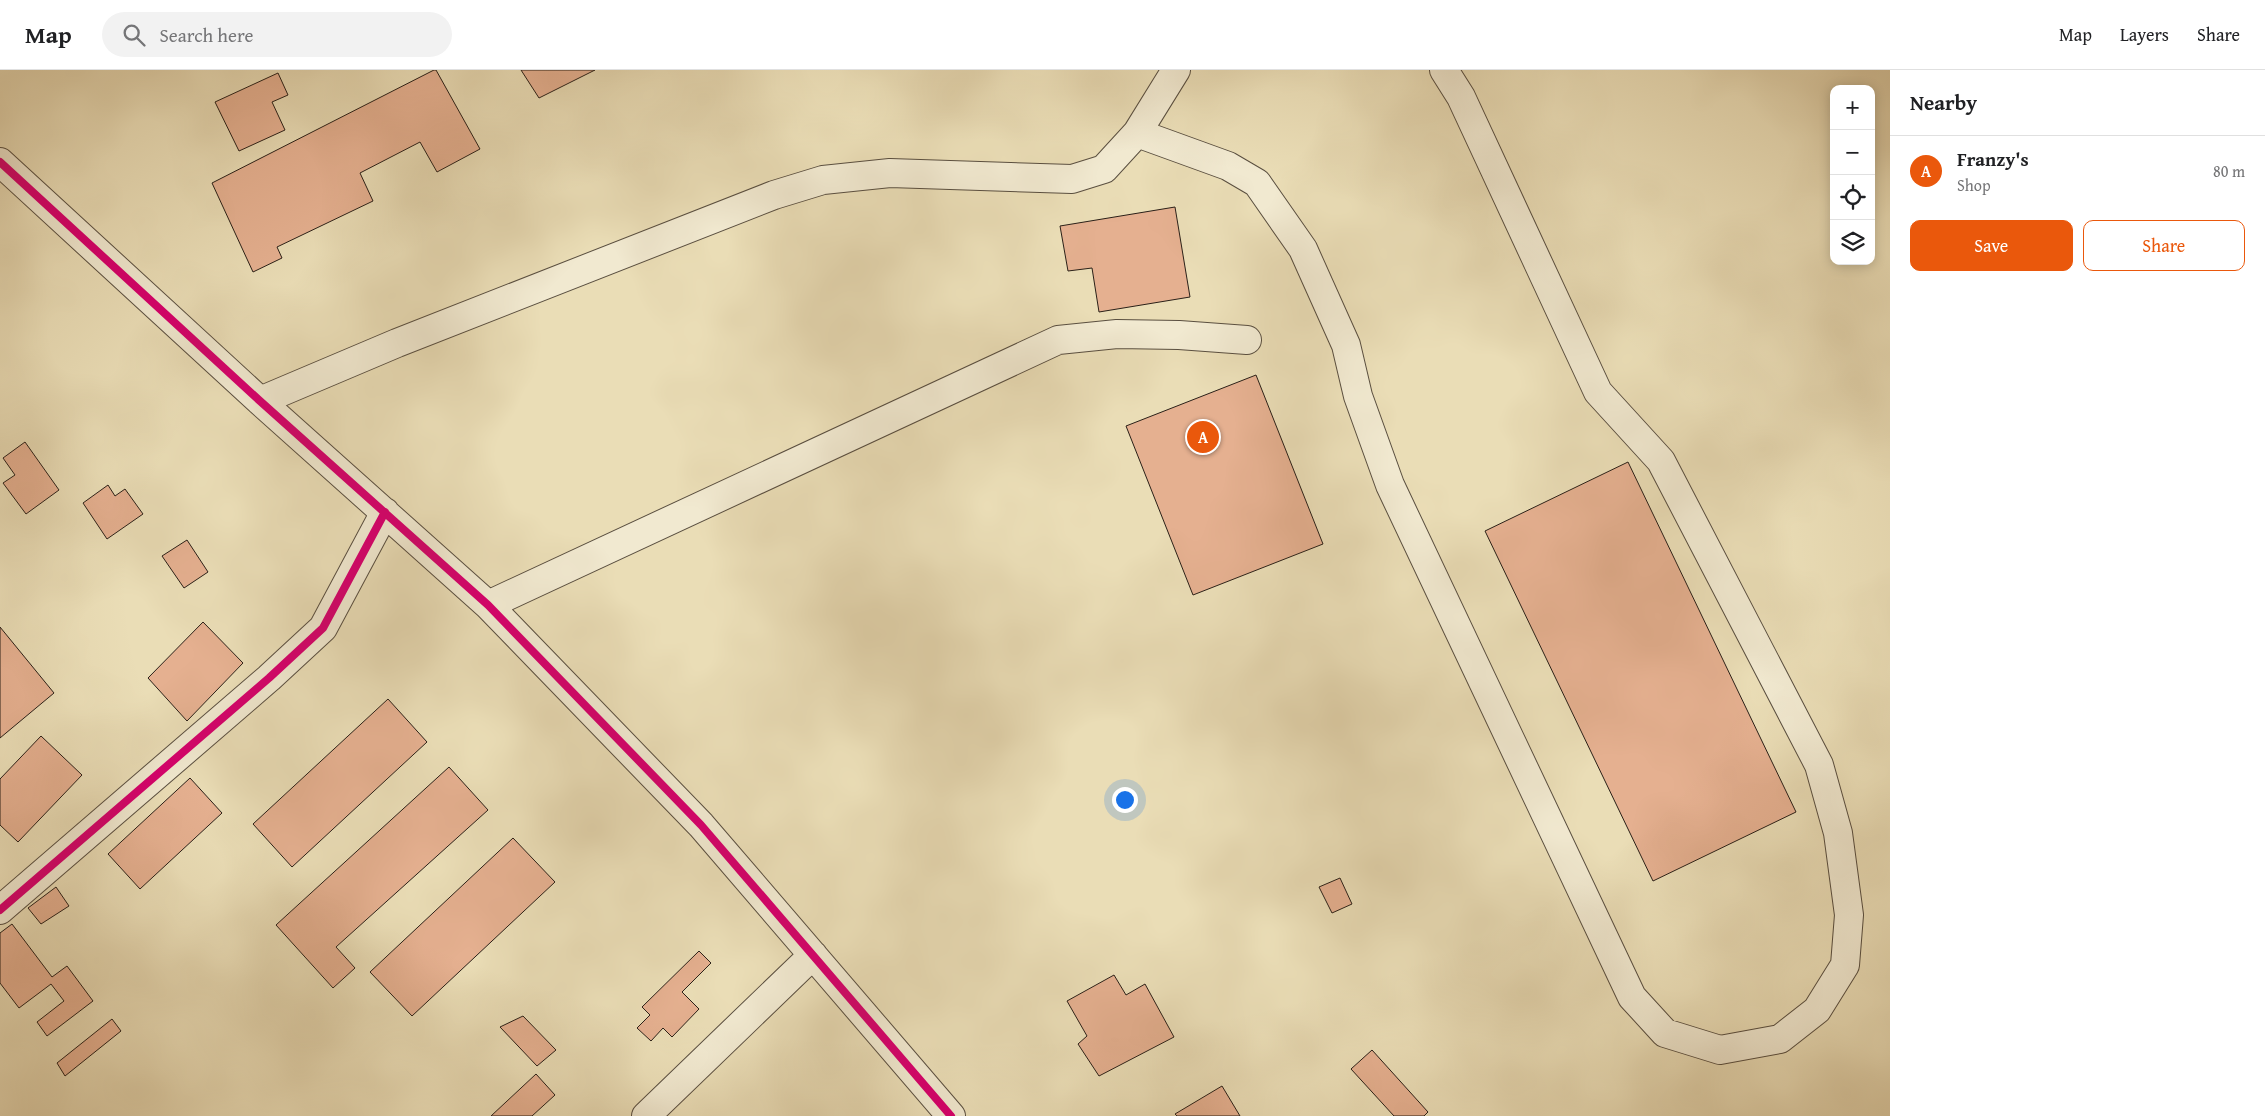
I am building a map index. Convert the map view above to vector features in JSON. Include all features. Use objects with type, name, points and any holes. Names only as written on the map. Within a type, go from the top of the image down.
[{"type":"street","points":[[260,401],[396,344],[774,195],[822,180],[890,173],[1072,178],[1104,169],[1137,133],[1176,70]]},
{"type":"street","points":[[1137,133],[1228,166],[1257,183],[1303,249],[1346,345],[1358,396],[1390,485],[1632,997],[1665,1033],[1720,1050],[1780,1039],[1817,1010],[1846,965],[1849,915],[1847,896],[1838,832],[1819,765],[1661,461],[1598,392],[1461,97],[1444,70]]},
{"type":"street","points":[[0,162],[260,401],[488,605],[701,825],[813,955],[943,1113]]},
{"type":"street","points":[[488,605],[1058,340],[1118,334],[1179,335],[1247,340]]},
{"type":"street","points":[[0,910],[269,678],[323,628],[385,512]]},
{"type":"street","points":[[646,1116],[813,955]]},
{"type":"building","points":[[436,70],[480,149],[437,172],[420,142],[360,173],[373,201],[277,247],[282,258],[253,272],[212,183]]},
{"type":"building","points":[[521,70],[595,70],[539,98]]},
{"type":"building","points":[[278,73],[288,95],[272,102],[285,130],[239,151],[215,102]]},
{"type":"building","points":[[1175,207],[1190,297],[1099,312],[1092,268],[1068,271],[1060,226]]},
{"type":"building","points":[[1256,375],[1323,544],[1193,595],[1126,426]]},
{"type":"building","points":[[25,442],[59,490],[26,514],[3,483],[15,475],[3,458]]},
{"type":"building","points":[[1628,462],[1796,812],[1653,881],[1485,531]]},
{"type":"building","points":[[108,485],[115,496],[125,489],[143,514],[107,539],[83,503]]},
{"type":"building","points":[[187,540],[208,572],[184,588],[162,556]]},
{"type":"building","points":[[203,622],[243,663],[187,721],[148,678]]},
{"type":"building","points":[[0,627],[54,693],[0,738]]},
{"type":"building","points":[[388,699],[427,742],[292,867],[253,824]]},
{"type":"building","points":[[41,736],[82,775],[18,842],[0,825],[0,779]]},
{"type":"building","points":[[449,767],[488,810],[336,947],[355,968],[333,988],[276,925]]},
{"type":"building","points":[[190,778],[222,813],[140,889],[108,854]]},
{"type":"building","points":[[513,838],[555,882],[412,1016],[370,972]]},
{"type":"building","points":[[1340,878],[1352,904],[1332,913],[1319,887]]},
{"type":"building","points":[[56,887],[69,906],[41,924],[28,908]]},
{"type":"building","points":[[12,924],[52,977],[67,966],[93,1001],[47,1036],[37,1022],[64,1001],[51,984],[19,1008],[0,983],[0,933]]},
{"type":"building","points":[[699,951],[711,963],[682,992],[699,1009],[672,1037],[663,1028],[651,1041],[637,1028],[650,1015],[642,1007]]},
{"type":"building","points":[[1114,975],[1126,995],[1145,984],[1174,1037],[1099,1076],[1078,1044],[1087,1036],[1067,1001]]},
{"type":"building","points":[[523,1016],[556,1050],[537,1066],[500,1027]]},
{"type":"building","points":[[112,1019],[121,1031],[65,1076],[57,1063]]},
{"type":"building","points":[[1372,1050],[1428,1112],[1424,1116],[1394,1116],[1351,1069]]},
{"type":"building","points":[[536,1074],[555,1095],[532,1116],[491,1116]]},
{"type":"building","points":[[1222,1086],[1240,1116],[1177,1116],[1175,1114]]},
{"type":"cycle path","points":[[0,162],[260,401],[488,605],[701,825],[951,1116]]},
{"type":"cycle path","points":[[0,910],[269,678],[323,628],[385,512]]},
{"type":"place","name":"Franzy's","points":[[1203,437]]}]
